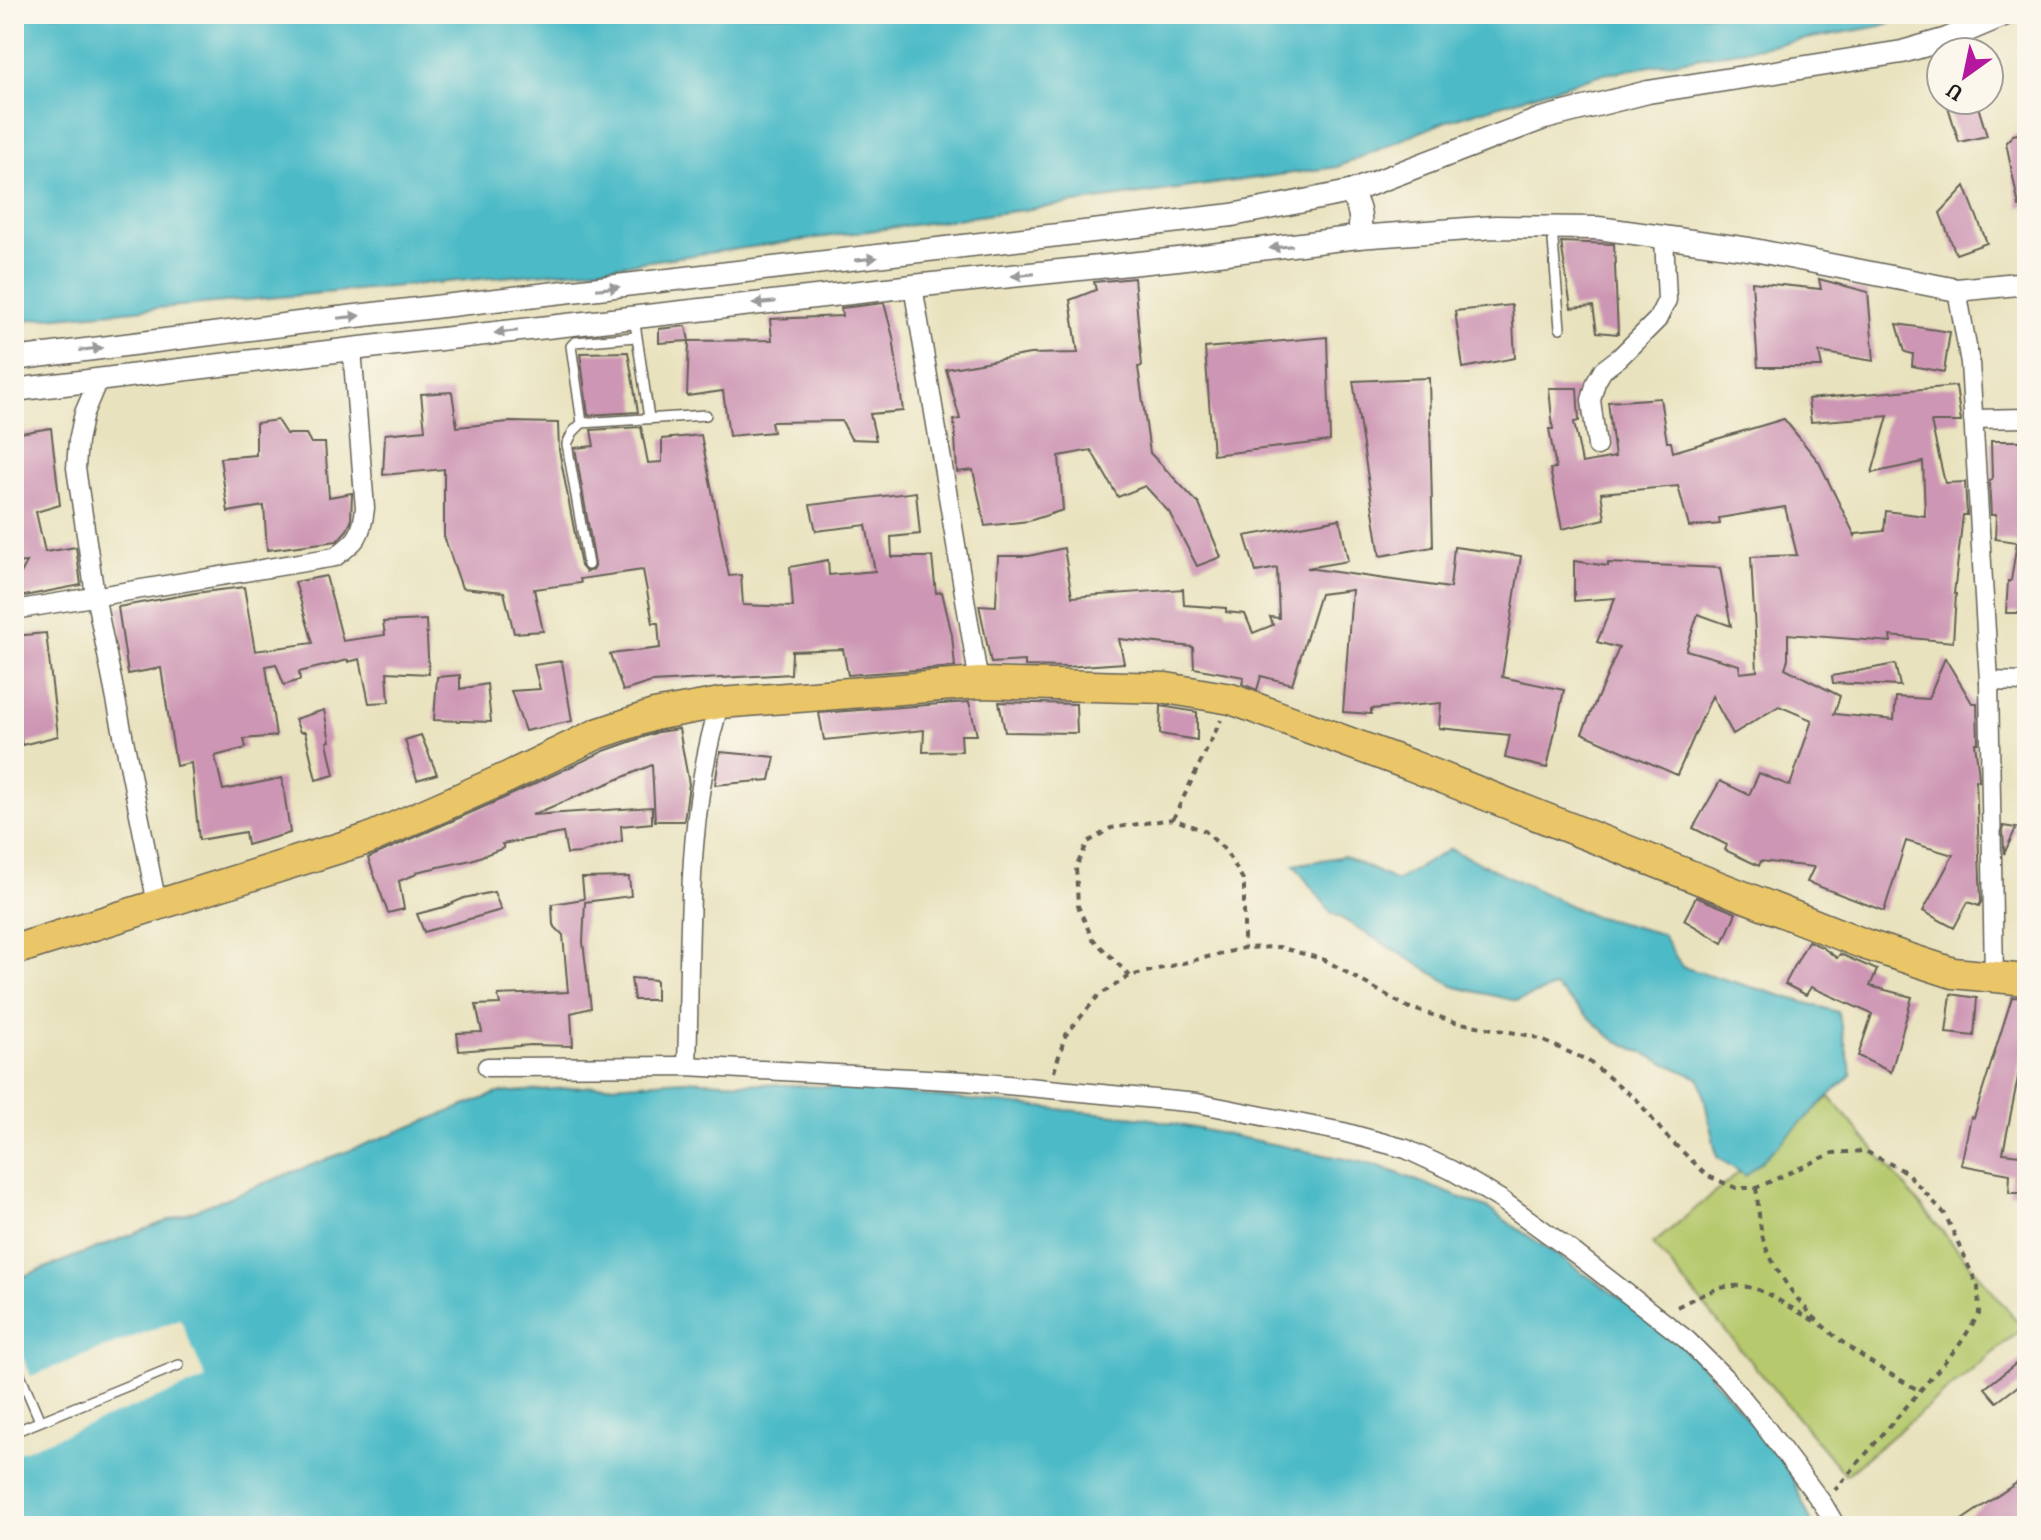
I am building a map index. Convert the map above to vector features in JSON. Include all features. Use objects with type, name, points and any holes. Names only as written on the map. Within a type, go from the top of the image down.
[{"type":"highway","points":[[14,950],[368,839],[597,734],[654,715],[720,703],[979,683],[1166,688],[1231,699],[1410,765],[1864,944],[1953,973],[2027,980]]},
{"type":"street","points":[[14,359],[330,319],[1232,215],[1350,192],[1541,119],[1648,92],[1902,52],[1947,39],[2006,14]]},
{"type":"street","points":[[1350,192],[1361,215],[1358,237]]},
{"type":"street","points":[[14,390],[352,349],[579,333],[913,286],[1358,237],[1495,227],[1598,228],[1664,237],[1749,249],[1957,290],[2027,283]]},
{"type":"street","points":[[1597,446],[1591,400],[1596,382],[1603,370],[1657,320],[1667,300],[1664,237]]},
{"type":"street","points":[[639,323],[640,285]]},
{"type":"street","points":[[913,286],[979,683]]},
{"type":"street","points":[[1957,290],[1966,330],[1989,681],[1994,979]]},
{"type":"street","points":[[14,610],[335,557],[355,543],[363,527],[365,508],[352,349]]},
{"type":"street","points":[[98,380],[84,413],[76,468],[95,595],[157,904]]},
{"type":"street","points":[[1973,419],[2027,418]]},
{"type":"street","points":[[1989,681],[2027,682]]},
{"type":"street","points":[[687,1066],[695,823],[710,735],[720,703]]},
{"type":"street","points":[[487,1067],[687,1066],[965,1081],[1197,1103],[1343,1132],[1406,1149],[1451,1170],[1500,1199],[1687,1340],[1727,1380],[1823,1504],[1836,1526]]},
{"type":"lane","points":[[1552,228],[1560,328]]},
{"type":"lane","points":[[639,323],[649,418]]},
{"type":"lane","points":[[579,333],[570,352],[582,423]]},
{"type":"lane","points":[[588,565],[567,444],[573,432],[582,423],[706,415]]},
{"type":"lane","points":[[14,1360],[40,1421]]},
{"type":"lane","points":[[14,1432],[179,1365]]},
{"type":"path","points":[[1173,819],[1231,699]]},
{"type":"path","points":[[1130,976],[1092,938],[1078,906],[1076,867],[1088,842],[1111,828],[1173,819],[1205,831],[1225,850],[1244,881],[1244,948]]},
{"type":"path","points":[[1048,1089],[1065,1036],[1099,995],[1130,976],[1244,948],[1279,947],[1325,960],[1407,1007],[1455,1022],[1532,1036],[1587,1060],[1637,1100],[1665,1135],[1708,1176],[1736,1188],[1756,1188],[1833,1153],[1865,1151],[1906,1172],[1945,1214],[1978,1287],[1979,1314],[1960,1344],[1823,1504]]},
{"type":"path","points":[[1756,1188],[1765,1248],[1816,1322]]},
{"type":"path","points":[[1658,1318],[1705,1292],[1731,1284],[1752,1286],[1816,1322],[1866,1362],[1920,1391]]},
{"type":"green space","points":[[1830,1097],[2023,1328],[1845,1475],[1653,1244]]},
{"type":"water","points":[[14,14],[1916,14],[1881,26],[1599,75],[1444,122],[1337,167],[591,269],[14,321]]},
{"type":"water","points":[[1450,849],[1590,915],[1662,934],[1682,967],[1838,1012],[1852,1074],[1746,1176],[1717,1157],[1700,1079],[1613,1039],[1555,987],[1517,1001],[1456,987],[1331,912],[1294,865],[1344,856],[1396,881]]},
{"type":"water","points":[[683,1080],[850,1088],[1146,1118],[1379,1166],[1487,1208],[1678,1337],[1786,1464],[1813,1526],[14,1526],[14,1280],[498,1093]]},
{"type":"pier","points":[[180,1319],[206,1379],[14,1454],[14,1338],[31,1376]]},
{"type":"building","points":[[1951,116],[1981,116],[1987,136],[1959,142]]},
{"type":"building","points":[[2027,132],[2027,206],[2019,207],[2006,142],[2013,135]]},
{"type":"building","points":[[1965,186],[1987,243],[1956,254],[1940,213]]},
{"type":"building","points":[[1561,242],[1614,244],[1618,334],[1597,332],[1593,306],[1571,308]]},
{"type":"building","points":[[1134,278],[1142,366],[1138,367],[1150,453],[1199,504],[1221,557],[1197,566],[1169,512],[1145,486],[1118,497],[1091,450],[1059,456],[1063,510],[1029,521],[985,526],[973,470],[957,472],[954,420],[960,419],[946,369],[1030,354],[1078,353],[1070,300],[1096,290],[1094,282]]},
{"type":"building","points":[[1819,279],[1868,292],[1874,361],[1819,352],[1822,367],[1758,367],[1752,282],[1821,289]]},
{"type":"building","points":[[884,303],[893,337],[903,411],[870,414],[876,440],[851,439],[842,421],[771,422],[773,432],[729,436],[723,391],[687,396],[689,341],[772,340],[770,319],[842,316],[841,308]]},
{"type":"building","points":[[1512,305],[1515,358],[1463,368],[1455,311]]},
{"type":"building","points":[[1897,324],[1950,332],[1944,372],[1912,366],[1913,354],[1905,352]]},
{"type":"building","points":[[686,326],[689,341],[659,343],[659,329]]},
{"type":"building","points":[[1327,337],[1330,441],[1213,455],[1205,348]]},
{"type":"building","points":[[628,352],[638,412],[588,415],[580,353]]},
{"type":"building","points":[[1429,378],[1433,547],[1380,556],[1353,381]]},
{"type":"building","points":[[1956,386],[1961,422],[1931,422],[1945,483],[1965,482],[1967,515],[1963,515],[1954,594],[1953,642],[1890,636],[1891,642],[1788,634],[1785,668],[1840,696],[1834,714],[1894,720],[1896,697],[1928,699],[1945,658],[1972,703],[1977,703],[1978,743],[1975,743],[1979,781],[1976,780],[1981,902],[1979,906],[1968,902],[1954,928],[1923,911],[1953,855],[1906,841],[1884,911],[1807,882],[1814,867],[1761,861],[1759,866],[1725,850],[1727,845],[1693,828],[1720,781],[1749,795],[1759,773],[1790,786],[1812,720],[1779,706],[1733,734],[1712,696],[1677,775],[1582,733],[1619,648],[1597,642],[1615,598],[1574,601],[1574,561],[1608,566],[1608,563],[1720,568],[1731,626],[1698,614],[1686,650],[1739,665],[1740,673],[1757,671],[1751,557],[1797,555],[1785,507],[1719,518],[1720,524],[1689,527],[1678,486],[1601,493],[1605,519],[1562,529],[1550,469],[1556,468],[1549,429],[1553,429],[1549,388],[1577,388],[1579,421],[1574,422],[1582,463],[1615,457],[1608,402],[1660,398],[1667,442],[1671,442],[1673,452],[1784,419],[1819,462],[1855,536],[1884,531],[1886,511],[1925,516],[1923,462],[1872,473],[1888,416],[1811,422],[1808,399]]},
{"type":"building","points":[[452,392],[457,427],[509,422],[558,423],[559,450],[581,566],[586,572],[593,570],[595,564],[575,448],[594,446],[591,430],[641,427],[648,463],[662,462],[662,439],[701,435],[729,576],[741,575],[743,605],[793,607],[790,567],[828,560],[829,575],[875,571],[866,525],[816,531],[810,505],[916,492],[920,534],[891,537],[892,557],[932,557],[936,593],[942,592],[952,635],[955,667],[848,675],[843,649],[792,651],[791,674],[652,682],[623,691],[610,654],[660,648],[658,623],[653,623],[643,570],[534,589],[543,631],[514,633],[504,592],[462,588],[444,536],[444,469],[383,475],[385,434],[425,430],[421,394]]},
{"type":"building","points":[[277,420],[286,434],[306,434],[311,443],[325,443],[329,497],[352,493],[351,522],[337,541],[267,550],[264,506],[228,512],[220,458],[256,455],[256,423]]},
{"type":"building","points":[[51,428],[60,505],[36,512],[45,552],[76,547],[81,585],[14,598],[14,586],[27,562],[14,563],[14,434]]},
{"type":"building","points":[[1991,441],[2021,441],[2020,483],[2027,484],[2027,520],[2023,519],[2021,541],[2027,542],[2027,613],[2006,613],[2008,581],[2011,581],[2017,542],[1995,539],[1996,515],[1991,515],[1989,480],[1992,479]]},
{"type":"building","points":[[1340,519],[1348,561],[1307,568],[1450,588],[1454,547],[1521,556],[1502,677],[1564,690],[1547,768],[1505,758],[1510,735],[1439,728],[1441,703],[1371,709],[1371,714],[1343,712],[1352,590],[1320,594],[1292,684],[1261,676],[1257,690],[1242,684],[1244,677],[1194,668],[1193,647],[1119,639],[1124,663],[1066,667],[1025,666],[1025,661],[991,663],[979,605],[996,606],[998,556],[1029,556],[1064,548],[1072,597],[1183,589],[1184,605],[1226,608],[1226,612],[1245,614],[1253,633],[1273,625],[1270,617],[1279,618],[1277,568],[1256,572],[1245,536]]},
{"type":"building","points":[[326,576],[343,641],[385,635],[383,622],[426,620],[429,674],[387,672],[389,702],[369,703],[360,659],[299,672],[300,680],[284,685],[276,664],[266,666],[276,736],[244,739],[246,748],[215,756],[223,790],[282,778],[290,833],[247,845],[245,832],[199,840],[191,763],[176,766],[161,668],[128,674],[118,607],[244,587],[255,651],[313,643],[295,582]]},
{"type":"building","points":[[46,633],[58,736],[22,745],[14,709],[14,636]]},
{"type":"building","points":[[562,661],[572,721],[525,731],[511,691],[540,689],[534,665]]},
{"type":"building","points":[[1895,664],[1900,686],[1833,683],[1832,676]]},
{"type":"building","points":[[460,675],[460,689],[487,684],[491,722],[434,720],[437,677]]},
{"type":"building","points":[[969,702],[977,735],[961,735],[962,751],[923,752],[924,730],[824,740],[819,713]]},
{"type":"building","points":[[999,702],[1076,704],[1077,733],[1005,732]]},
{"type":"building","points":[[1161,706],[1197,712],[1197,740],[1160,734]]},
{"type":"building","points":[[324,710],[334,775],[316,780],[305,732],[300,732],[295,719]]},
{"type":"building","points":[[679,729],[689,784],[684,821],[655,821],[652,765],[532,815],[652,807],[652,823],[621,826],[622,841],[567,854],[563,833],[502,844],[504,848],[471,860],[416,872],[399,881],[404,909],[388,913],[368,858],[604,751],[658,732]]},
{"type":"building","points":[[421,735],[437,774],[417,780],[405,740]]},
{"type":"building","points":[[720,752],[775,757],[770,780],[715,785]]},
{"type":"building","points":[[2003,826],[2016,828],[2004,854]]},
{"type":"building","points":[[629,877],[631,896],[585,902],[583,942],[591,1008],[571,1013],[573,1046],[531,1045],[459,1051],[457,1033],[482,1032],[476,1005],[500,1004],[498,995],[568,992],[563,935],[553,925],[552,904],[584,899],[582,878]]},
{"type":"building","points":[[494,892],[501,910],[424,932],[417,914],[464,898]]},
{"type":"building","points":[[1696,897],[1736,913],[1723,943],[1684,920]]},
{"type":"building","points":[[1808,941],[1837,958],[1840,954],[1877,970],[1870,986],[1912,997],[1891,1072],[1858,1056],[1872,1014],[1811,987],[1806,995],[1785,984]]},
{"type":"building","points":[[631,978],[656,980],[656,1000],[634,1000]]},
{"type":"building","points":[[1951,994],[1977,998],[1974,1036],[1946,1033]]},
{"type":"building","points":[[2012,997],[2027,998],[2027,1032],[2003,1153],[2027,1156],[2027,1193],[2009,1193],[2010,1174],[1961,1165],[1971,1117],[1974,1118]]},
{"type":"building","points":[[2027,1355],[2027,1379],[1997,1402],[1985,1388]]},
{"type":"building","points":[[2027,1476],[2027,1526],[1953,1526]]}]
